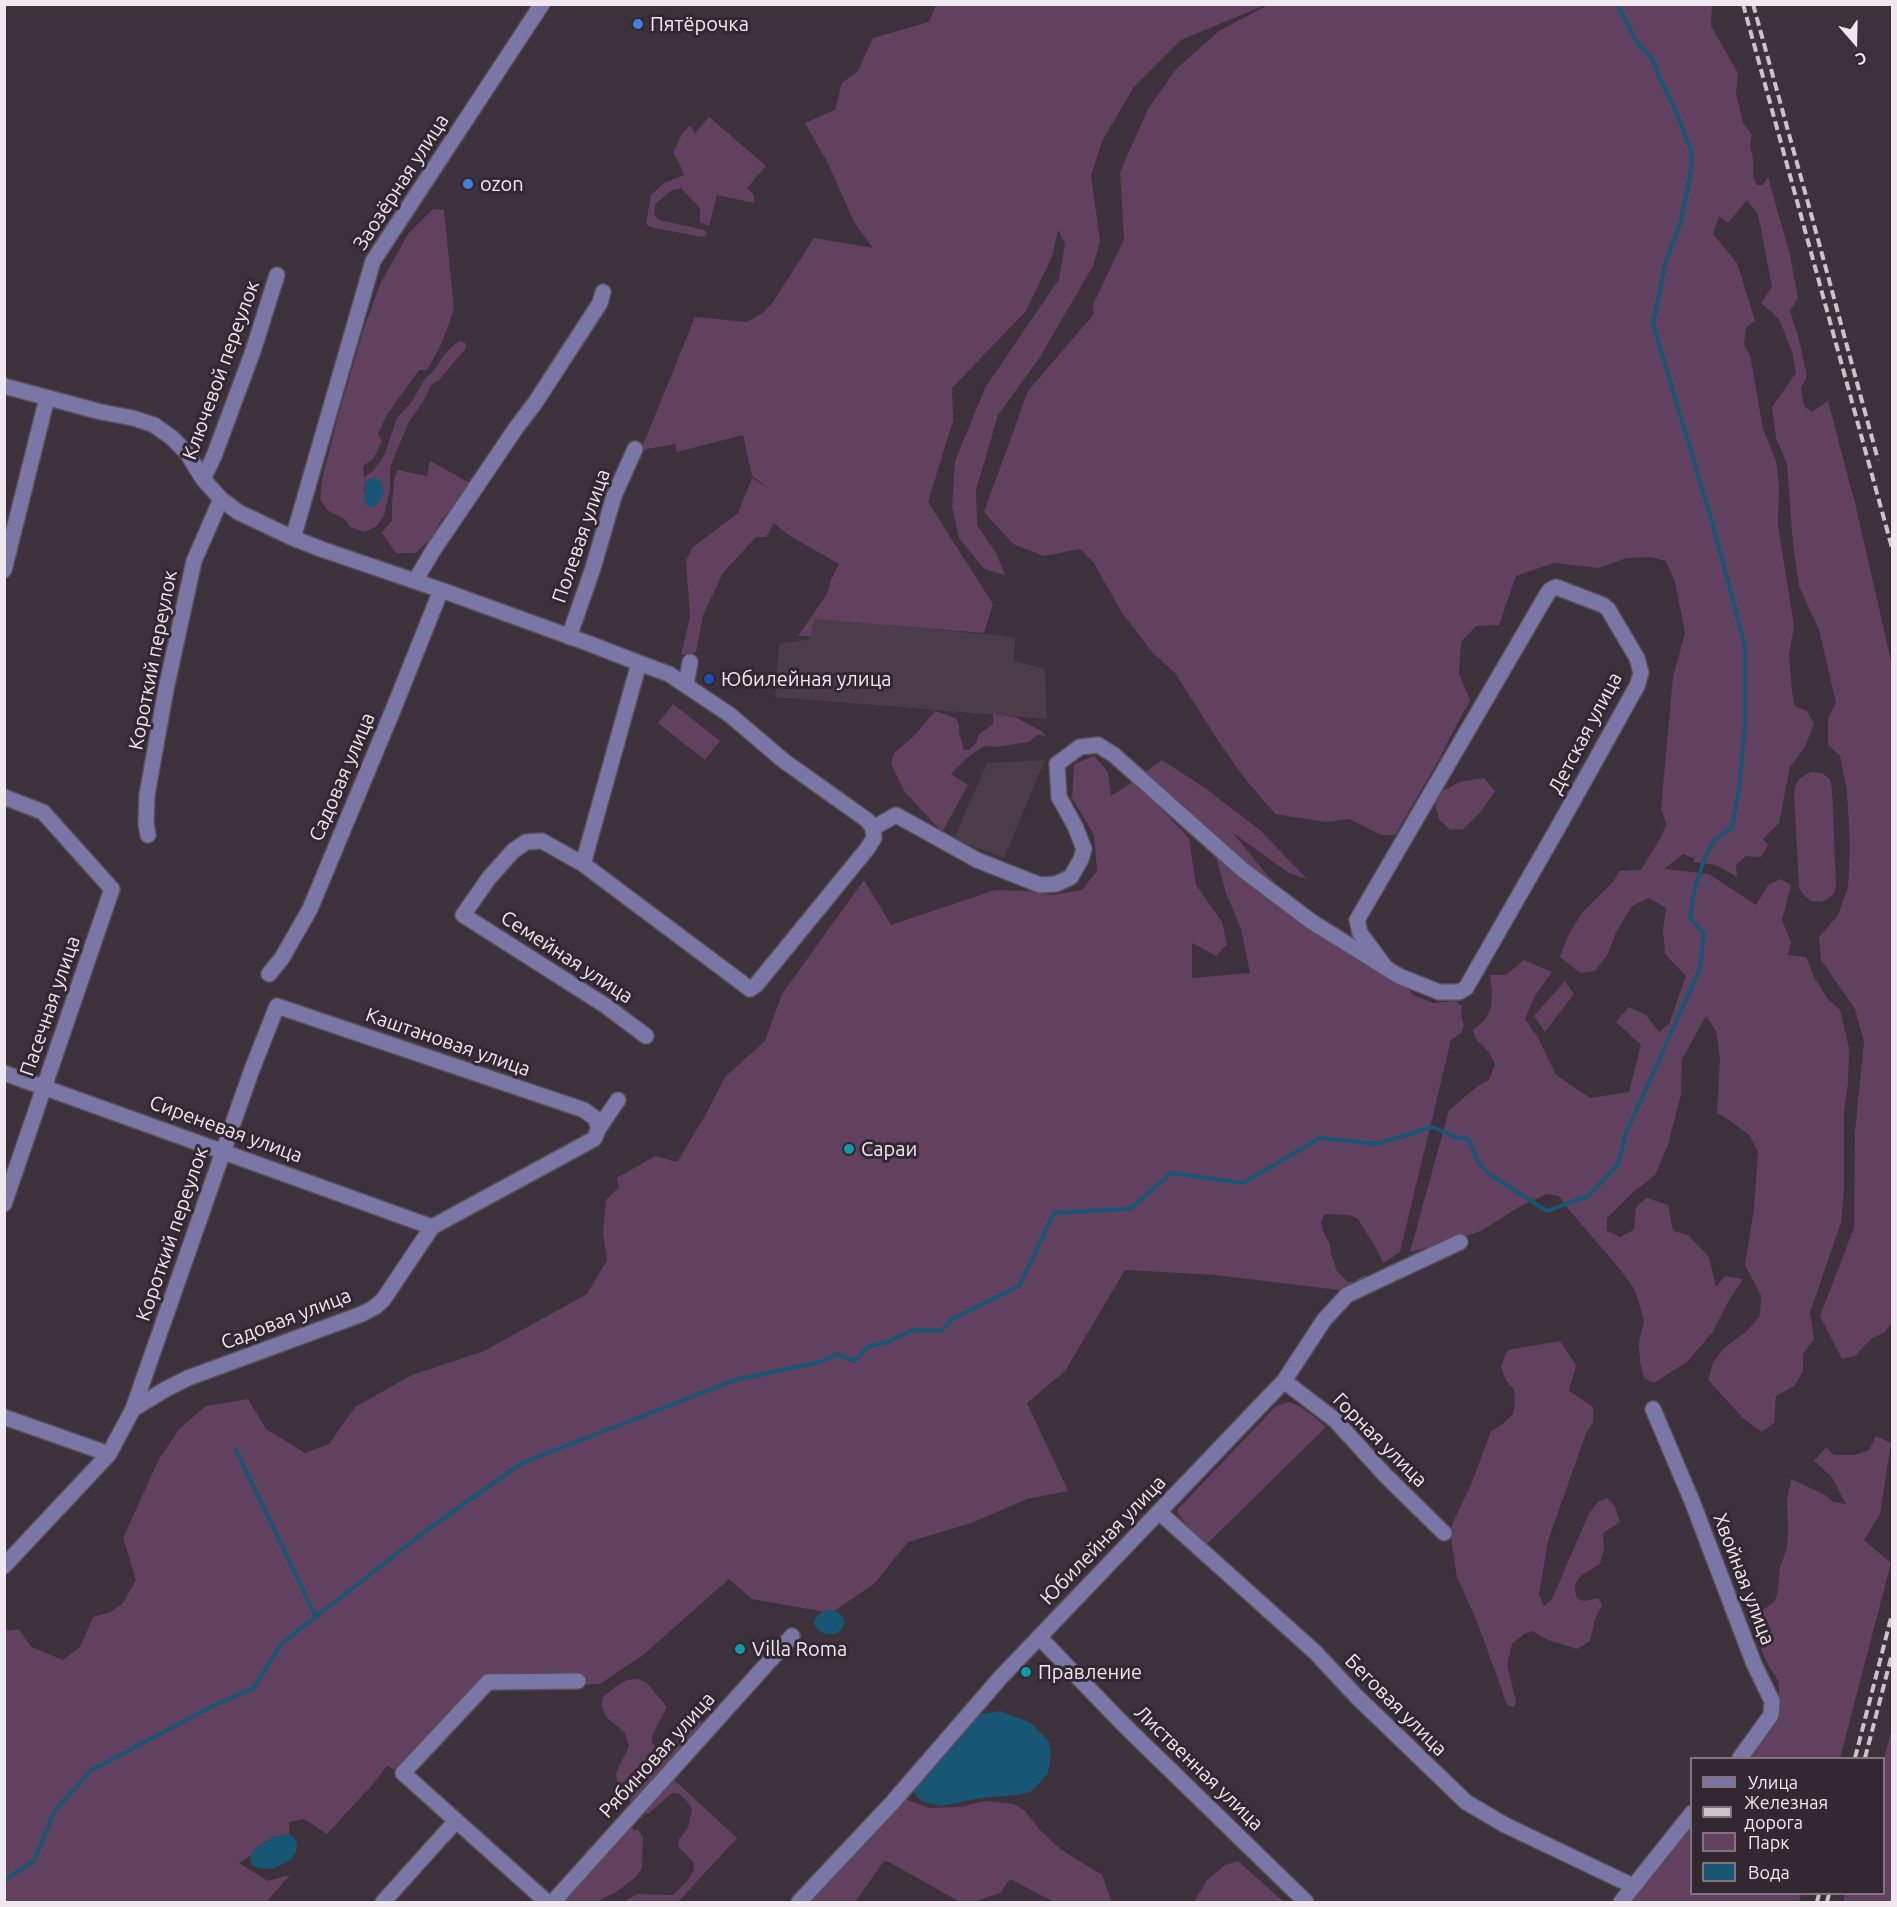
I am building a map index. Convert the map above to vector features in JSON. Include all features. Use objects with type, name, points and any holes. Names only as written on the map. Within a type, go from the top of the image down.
[{"type":"street","name":"Заозёрная улица","points":[[293,538],[373,261],[542,4]]},
{"type":"street","name":"Ключевой переулок","points":[[203,479],[253,351],[277,275]]},
{"type":"street","points":[[415,581],[434,549],[594,313],[603,292]]},
{"type":"street","points":[[4,386],[154,425],[171,437],[187,453],[203,479],[221,499],[238,512],[293,538],[441,590],[639,663],[669,675],[730,715],[784,761],[867,820],[873,828],[874,838],[867,849],[756,986],[750,989],[583,864],[639,663]]},
{"type":"street","points":[[4,570],[47,398]]},
{"type":"street","name":"Полевая улица","points":[[569,637],[593,568],[614,496],[635,449]]},
{"type":"street","name":"Короткий переулок","points":[[148,835],[147,795],[165,689],[194,561],[221,499]]},
{"type":"street","name":"Детская улица","points":[[1556,587],[1603,605],[1608,609],[1637,658],[1641,673],[1560,824],[1466,988],[1459,992],[1439,992],[1399,976],[1386,968],[1360,933],[1357,920],[1546,596],[1556,587]]},
{"type":"street","name":"Садовая улица","points":[[269,974],[282,958],[310,909],[441,590]]},
{"type":"street","points":[[686,685],[690,662]]},
{"type":"street","points":[[873,828],[896,814],[977,860],[1040,885],[1056,884],[1071,877],[1084,849],[1075,826],[1059,797],[1057,764],[1080,747],[1098,745],[1114,755],[1243,870],[1312,922],[1386,968]]},
{"type":"street","name":"Пасечная улица","points":[[4,797],[43,812],[112,889],[4,1204]]},
{"type":"street","name":"Семейная улица","points":[[583,864],[542,841],[526,842],[513,851],[489,878],[463,915],[606,1006],[646,1036]]},
{"type":"street","name":"Короткий переулок","points":[[133,1409],[223,1150],[277,1006]]},
{"type":"street","name":"Каштановая улица","points":[[277,1006],[584,1110],[595,1118],[599,1128]]},
{"type":"street","name":"Сиреневая улица","points":[[4,1073],[432,1227]]},
{"type":"street","name":"Садовая улица","points":[[133,1409],[188,1378],[362,1314],[375,1307],[383,1300],[432,1227],[594,1139],[618,1100]]},
{"type":"street","name":"Юбилейная улица","points":[[799,1902],[892,1803],[1001,1677],[1284,1380],[1324,1320],[1347,1295],[1460,1242]]},
{"type":"street","name":"Горная улица","points":[[1284,1380],[1335,1420],[1385,1475],[1444,1533]]},
{"type":"street","points":[[4,1566],[109,1454],[133,1409]]},
{"type":"street","name":"Хвойная улица","points":[[1653,1409],[1692,1501],[1754,1664],[1772,1701],[1771,1715],[1741,1757]]},
{"type":"street","points":[[4,1417],[109,1454]]},
{"type":"street","name":"Беговая улица","points":[[1159,1512],[1315,1652],[1357,1697],[1466,1802],[1505,1825],[1633,1886]]},
{"type":"street","name":"Рябиновая улица","points":[[553,1902],[792,1636]]},
{"type":"street","name":"Лиственная улица","points":[[1039,1637],[1125,1726],[1306,1902]]},
{"type":"street","points":[[547,1902],[403,1773],[488,1683],[578,1681]]},
{"type":"street","points":[[1621,1902],[1690,1815]]},
{"type":"street","points":[[383,1902],[456,1821]]},
{"type":"shaded area","points":[[813,618],[1015,637],[1014,661],[1045,669],[1047,719],[775,697],[779,644],[810,639]]},
{"type":"shaded area","points":[[1045,760],[1004,858],[954,839],[987,763]]},
{"type":"green space","points":[[936,5],[1265,5],[1181,40],[1134,87],[1102,141],[1091,176],[1100,241],[1093,266],[1040,357],[998,415],[976,490],[977,525],[996,553],[1005,575],[984,569],[959,538],[952,507],[955,461],[985,388],[1059,279],[1065,244],[1058,230],[1052,257],[1026,311],[952,388],[953,421],[928,502],[993,604],[984,633],[814,619],[811,636],[798,636],[827,594],[839,564],[787,534],[774,523],[766,537],[756,537],[723,573],[703,615],[696,652],[681,655],[690,617],[686,560],[693,547],[738,513],[752,478],[770,489],[752,476],[743,435],[677,452],[675,444],[641,450],[695,317],[747,322],[761,314],[771,305],[814,238],[873,248],[854,222],[828,163],[805,123],[835,110],[842,83],[858,71],[873,38],[929,22]]},
{"type":"green space","points":[[1268,5],[1712,5],[1711,26],[1738,73],[1736,93],[1743,123],[1752,135],[1750,146],[1753,176],[1757,185],[1763,185],[1768,177],[1790,255],[1798,298],[1790,311],[1807,376],[1801,388],[1804,406],[1812,412],[1828,401],[1856,507],[1892,665],[1892,1322],[1884,1333],[1872,1338],[1855,1356],[1842,1359],[1820,1316],[1854,1228],[1855,1131],[1864,1042],[1855,1009],[1821,960],[1819,937],[1838,915],[1848,887],[1850,847],[1847,791],[1840,756],[1828,745],[1828,718],[1836,703],[1819,630],[1799,586],[1793,545],[1787,464],[1776,438],[1772,407],[1796,373],[1792,352],[1779,319],[1761,303],[1772,287],[1758,214],[1747,200],[1728,223],[1719,216],[1713,234],[1737,263],[1755,320],[1746,328],[1744,344],[1750,355],[1763,429],[1776,461],[1779,484],[1778,525],[1794,627],[1789,654],[1792,691],[1795,706],[1807,711],[1814,724],[1805,747],[1790,767],[1779,823],[1763,839],[1768,845],[1761,857],[1746,856],[1736,865],[1737,877],[1716,865],[1693,862],[1695,859],[1683,854],[1664,869],[1709,874],[1756,905],[1768,885],[1780,879],[1791,885],[1782,920],[1791,942],[1788,955],[1806,957],[1815,979],[1828,999],[1840,1010],[1849,1048],[1844,1111],[1844,1190],[1841,1223],[1810,1312],[1814,1339],[1803,1354],[1803,1372],[1794,1386],[1776,1396],[1774,1423],[1762,1432],[1744,1419],[1708,1380],[1713,1362],[1724,1348],[1746,1332],[1760,1316],[1761,1295],[1745,1265],[1754,1209],[1758,1152],[1750,1136],[1717,1113],[1720,1058],[1716,1031],[1706,1016],[1682,1059],[1681,1094],[1668,1145],[1655,1175],[1632,1193],[1607,1218],[1607,1231],[1620,1237],[1634,1230],[1636,1207],[1647,1198],[1668,1205],[1673,1231],[1688,1235],[1709,1257],[1716,1287],[1725,1276],[1743,1279],[1712,1333],[1688,1361],[1654,1383],[1644,1378],[1640,1363],[1639,1342],[1644,1321],[1635,1290],[1559,1196],[1547,1194],[1519,1207],[1481,1231],[1410,1252],[1449,1110],[1479,1085],[1489,1080],[1495,1064],[1488,1051],[1476,1039],[1473,1030],[1485,1020],[1491,1007],[1490,975],[1506,975],[1524,960],[1552,972],[1535,996],[1525,1019],[1538,1038],[1556,1075],[1590,1098],[1629,1092],[1641,1045],[1616,1022],[1629,1007],[1646,1015],[1659,1032],[1669,1024],[1686,976],[1665,954],[1663,929],[1666,908],[1649,898],[1632,906],[1616,932],[1608,954],[1595,971],[1580,973],[1560,957],[1567,938],[1582,913],[1613,882],[1619,871],[1641,870],[1666,824],[1661,809],[1673,677],[1685,633],[1675,582],[1666,561],[1650,557],[1626,558],[1599,568],[1554,563],[1516,576],[1499,625],[1476,626],[1461,642],[1459,673],[1470,700],[1441,756],[1395,835],[1381,835],[1349,819],[1325,822],[1275,814],[1246,780],[1219,742],[1175,673],[1153,653],[1122,613],[1094,563],[1080,549],[1044,556],[1013,544],[984,512],[1028,391],[1094,314],[1093,305],[1124,239],[1120,172],[1148,109],[1176,69],[1219,31]]},
{"type":"green space","points":[[709,117],[766,166],[747,188],[754,195],[754,203],[717,195],[709,226],[700,222],[700,208],[681,188],[672,190],[655,204],[654,215],[659,220],[704,230],[707,234],[702,237],[650,227],[646,224],[651,195],[664,183],[684,175],[673,153],[683,132],[690,126],[695,133]]},
{"type":"green space","points":[[433,209],[444,210],[454,309],[441,345],[427,370],[419,370],[386,416],[378,434],[382,441],[373,459],[363,466],[364,477],[374,470],[385,454],[397,418],[413,400],[424,380],[454,345],[460,341],[465,342],[466,348],[439,380],[430,386],[427,395],[408,424],[390,467],[390,490],[384,516],[377,526],[364,532],[350,527],[346,520],[327,510],[320,499],[322,479],[363,331],[380,284],[408,234]],"holes":[[[375,477],[383,493],[375,507],[368,507],[364,490],[366,481]]]},
{"type":"green space","points":[[430,461],[470,483],[440,522],[432,538],[415,553],[396,553],[382,533],[392,520],[395,476],[398,470],[427,476]]},
{"type":"green space","points":[[673,704],[720,741],[705,760],[658,723]]},
{"type":"green space","points":[[935,711],[956,718],[964,750],[969,750],[976,743],[979,734],[993,724],[993,714],[1015,717],[1043,732],[1046,736],[1037,735],[1029,742],[995,747],[984,746],[967,758],[951,774],[968,785],[942,832],[904,791],[891,763],[894,753],[914,736]]},
{"type":"green space","points":[[1094,756],[1108,772],[1111,796],[1134,781],[1189,838],[1196,885],[1222,922],[1227,944],[1216,956],[1192,943],[1192,978],[1250,973],[1241,929],[1226,893],[1216,857],[1143,774],[1162,760],[1208,790],[1261,831],[1307,879],[1289,873],[1233,833],[1267,875],[1304,910],[1399,976],[1413,995],[1433,1003],[1456,1001],[1462,1006],[1461,1015],[1464,1025],[1462,1032],[1451,1040],[1400,1252],[1383,1263],[1358,1219],[1349,1215],[1325,1214],[1321,1222],[1337,1271],[1348,1282],[1354,1282],[1364,1275],[1367,1277],[1367,1281],[1347,1291],[1215,1275],[1125,1270],[1065,1371],[1027,1403],[1068,1491],[1027,1499],[971,1523],[908,1542],[874,1584],[831,1613],[752,1599],[729,1579],[643,1655],[600,1684],[490,1688],[409,1776],[387,1766],[327,1834],[304,1819],[289,1822],[289,1834],[273,1837],[239,1863],[268,1881],[290,1875],[266,1902],[5,1902],[4,1631],[19,1629],[31,1647],[63,1660],[80,1647],[93,1617],[111,1612],[123,1603],[136,1580],[123,1538],[159,1459],[180,1428],[206,1406],[248,1399],[266,1429],[305,1453],[329,1444],[355,1407],[412,1375],[484,1351],[587,1294],[607,1260],[603,1233],[606,1200],[619,1187],[617,1178],[655,1156],[677,1162],[725,1077],[765,1041],[782,994],[864,880],[891,925],[995,890],[1052,895],[1082,890],[1097,871],[1094,835],[1072,798],[1074,764]]},
{"type":"green space","points":[[1811,772],[1822,773],[1830,779],[1832,789],[1836,886],[1834,894],[1821,902],[1811,901],[1799,888],[1794,793],[1800,778]]},
{"type":"green space","points":[[1484,778],[1495,791],[1479,814],[1463,829],[1450,830],[1439,819],[1434,800],[1437,792],[1459,782]]},
{"type":"green space","points":[[1565,981],[1574,994],[1545,1032],[1534,1016]]},
{"type":"green space","points":[[1560,1341],[1576,1365],[1569,1391],[1593,1407],[1593,1422],[1586,1433],[1548,1541],[1539,1595],[1544,1606],[1552,1599],[1589,1513],[1598,1502],[1607,1498],[1615,1506],[1620,1522],[1603,1533],[1604,1549],[1600,1564],[1582,1575],[1576,1582],[1577,1599],[1584,1601],[1598,1598],[1602,1605],[1595,1619],[1590,1641],[1577,1649],[1548,1640],[1532,1631],[1524,1634],[1512,1644],[1507,1665],[1516,1701],[1515,1706],[1512,1707],[1507,1705],[1478,1624],[1457,1577],[1450,1532],[1491,1431],[1513,1414],[1514,1390],[1506,1380],[1501,1366],[1505,1355],[1508,1350]]},
{"type":"green space","points":[[1289,1402],[1312,1415],[1326,1427],[1207,1544],[1186,1525],[1178,1509],[1276,1406]]},
{"type":"green space","points":[[1876,1436],[1891,1443],[1880,1514],[1864,1540],[1891,1563],[1840,1757],[1746,1757],[1779,1701],[1779,1682],[1762,1652],[1756,1628],[1763,1610],[1775,1601],[1778,1590],[1780,1567],[1787,1548],[1787,1500],[1791,1479],[1825,1495],[1834,1502],[1846,1504],[1832,1477],[1814,1461],[1826,1447],[1834,1455],[1855,1455],[1869,1450]]},
{"type":"green space","points":[[639,1679],[647,1683],[667,1707],[652,1736],[652,1743],[658,1750],[677,1741],[694,1715],[701,1720],[702,1728],[634,1805],[617,1782],[616,1773],[629,1746],[625,1733],[605,1716],[602,1705],[603,1697],[615,1687],[627,1680]]},
{"type":"green space","points":[[1892,1728],[1892,1902],[1843,1902],[1845,1895],[1885,1895],[1885,1757]]},
{"type":"green space","points":[[672,1778],[737,1838],[678,1902],[624,1902],[637,1894],[673,1895],[689,1879],[694,1870],[693,1862],[678,1846],[679,1839],[688,1828],[692,1809],[686,1800],[679,1794],[672,1793],[648,1814],[643,1811]]},
{"type":"green space","points":[[905,1799],[929,1808],[960,1807],[985,1801],[1014,1804],[1024,1810],[1060,1849],[1102,1875],[1112,1902],[1054,1902],[1010,1879],[1000,1893],[974,1902],[960,1902],[884,1861],[855,1902],[807,1902]]},
{"type":"green space","points":[[1690,1824],[1690,1895],[1801,1895],[1799,1902],[1630,1902],[1637,1895],[1642,1882]]},
{"type":"green space","points":[[630,1828],[639,1831],[643,1837],[642,1868],[636,1877],[599,1902],[564,1902],[565,1898]]},
{"type":"green space","points":[[1238,1861],[1284,1902],[1194,1902],[1207,1880],[1225,1865]]},
{"type":"water","points":[[375,477],[381,482],[384,493],[375,507],[368,507],[364,500],[366,481]]},
{"type":"water","points":[[827,1610],[836,1611],[843,1617],[845,1623],[835,1634],[826,1634],[815,1626],[814,1621],[818,1615]]},
{"type":"water","points":[[1000,1711],[1031,1723],[1049,1742],[1051,1755],[1048,1773],[1036,1787],[1030,1792],[1017,1795],[980,1798],[941,1806],[918,1798],[914,1792],[918,1783],[977,1715]]},
{"type":"water","points":[[289,1834],[295,1839],[297,1845],[296,1852],[291,1859],[273,1869],[252,1865],[250,1856],[255,1849],[273,1837]]},
{"type":"waterway","points":[[4,1880],[34,1861],[54,1812],[90,1771],[215,1705],[254,1688],[281,1644],[431,1527],[522,1463],[735,1380],[820,1362],[837,1354],[855,1361],[867,1347],[887,1342],[913,1330],[941,1331],[952,1319],[1019,1286],[1054,1213],[1130,1209],[1171,1173],[1243,1183],[1320,1138],[1377,1144],[1432,1127],[1458,1138],[1468,1139],[1478,1162],[1489,1174],[1547,1211],[1588,1196],[1618,1164],[1626,1133],[1700,969],[1704,934],[1690,918],[1694,892],[1705,857],[1714,841],[1732,827],[1739,789],[1745,726],[1745,646],[1713,525],[1653,324],[1666,261],[1681,221],[1692,166],[1691,150],[1652,58],[1638,44],[1617,4]]},
{"type":"waterway","points":[[236,1450],[316,1617]]},
{"type":"railway","points":[[1743,4],[1892,548]]},
{"type":"railway","points":[[1753,4],[1878,460]]},
{"type":"railway","points":[[1855,1757],[1892,1614]]},
{"type":"railway","points":[[1865,1757],[1892,1654]]},
{"type":"railway","points":[[1817,1902],[1819,1895]]},
{"type":"railway","points":[[1827,1902],[1829,1895]]},
{"type":"place","name":"Пятёрочка","points":[[638,24]]},
{"type":"place","name":"ozon","points":[[468,184]]},
{"type":"place","name":"Юбилейная улица","points":[[709,679]]},
{"type":"place","name":"Сараи","points":[[849,1149]]},
{"type":"place","name":"Villa Roma","points":[[740,1649]]},
{"type":"place","name":"Правление","points":[[1026,1672]]}]
